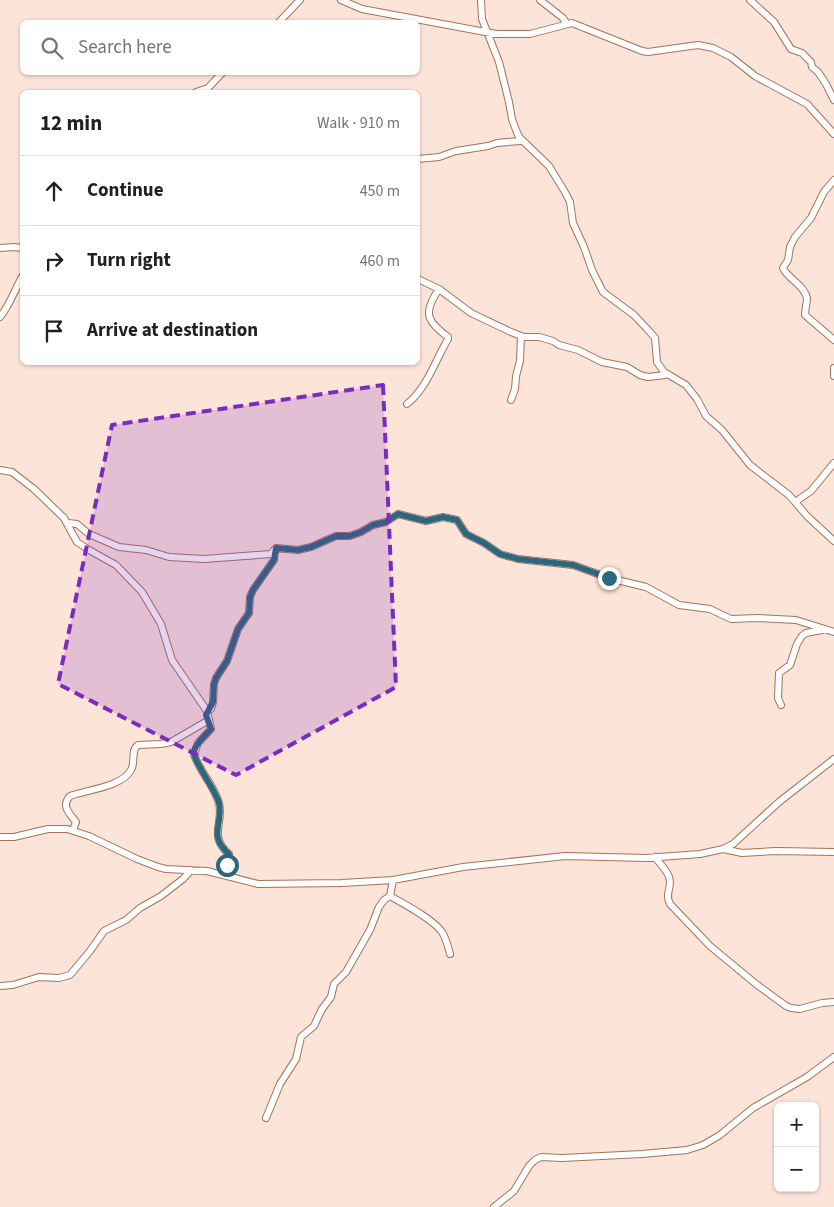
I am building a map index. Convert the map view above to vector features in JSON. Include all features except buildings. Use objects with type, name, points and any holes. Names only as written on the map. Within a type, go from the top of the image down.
[{"type":"street","points":[[281,20],[300,0]]},
{"type":"street","points":[[341,0],[362,9],[419,20]]},
{"type":"street","points":[[481,0],[482,19],[499,62],[512,119],[519,137],[549,166],[559,181],[570,202],[572,223],[598,283],[609,298],[634,316],[655,338],[657,362],[664,372],[686,385],[697,399],[706,416],[722,430],[750,465],[796,502],[807,516],[834,541]]},
{"type":"street","points":[[540,0],[563,18],[567,24]]},
{"type":"street","points":[[750,0],[774,22],[791,49],[802,53],[811,62],[812,67],[826,84],[834,100]]},
{"type":"street","points":[[420,20],[487,33],[521,35],[567,24],[579,25],[642,51],[648,52],[698,45],[713,48],[731,57],[756,76],[807,104],[834,134]]},
{"type":"street","points":[[202,90],[208,88],[220,75]]},
{"type":"street","points":[[420,159],[439,157],[456,151],[497,143],[517,142],[520,141],[519,137]]},
{"type":"street","points":[[834,180],[821,196],[811,218],[795,237],[790,247],[788,260],[783,268],[786,274],[807,297],[805,315],[834,340]]},
{"type":"street","points":[[0,248],[20,248]]},
{"type":"street","points":[[0,317],[10,304],[20,280]]},
{"type":"street","points":[[420,280],[439,289],[471,313],[521,336],[553,341],[559,345],[578,350],[602,362],[627,367],[640,375],[665,375],[664,372]]},
{"type":"street","points":[[407,404],[416,395],[437,363],[448,338],[436,329],[430,321],[430,304],[439,289]]},
{"type":"street","points":[[511,400],[520,361],[521,336]]},
{"type":"street","points":[[834,368],[834,376]]},
{"type":"street","points":[[796,502],[811,491],[834,463]]},
{"type":"street","points":[[0,470],[12,472],[34,489],[68,523],[78,542],[88,550],[116,565],[144,595],[161,624],[172,660],[207,712],[211,729],[198,743],[194,754],[219,803],[217,833],[222,848],[229,854],[224,875]]},
{"type":"street","points":[[276,548],[298,550],[311,547],[336,536],[350,536],[361,532],[373,525],[386,522],[398,514],[426,521],[441,517],[457,520],[466,534],[500,554],[518,559],[573,565],[609,578],[646,587],[679,606],[710,609],[730,619],[796,620],[834,632]]},
{"type":"street","points":[[68,523],[77,524],[89,534],[119,547],[146,550],[169,557],[234,558],[270,554],[276,548]]},
{"type":"street","points":[[207,712],[213,702],[216,678],[227,661],[238,629],[249,613],[250,597],[274,560],[276,548]]},
{"type":"street","points":[[781,705],[778,698],[779,673],[790,665],[799,639],[806,633],[825,630]]},
{"type":"street","points":[[73,830],[76,822],[66,810],[66,801],[70,796],[100,788],[124,777],[132,767],[133,752],[136,746],[171,742],[209,720]]},
{"type":"street","points":[[0,837],[14,837],[48,829],[63,828],[73,830],[115,850],[166,869],[207,871],[258,884],[393,880],[462,867],[565,856],[654,857],[700,854],[723,849],[737,841],[779,802],[834,759]]},
{"type":"street","points":[[723,849],[742,853],[834,852]]},
{"type":"street","points":[[654,857],[669,877],[670,883],[667,896],[670,904],[701,938],[720,955],[756,984],[791,1008],[800,1009],[834,1002]]},
{"type":"street","points":[[0,986],[13,985],[39,977],[59,978],[70,975],[104,931],[126,920],[140,908],[161,896],[183,879],[191,870]]},
{"type":"street","points":[[266,1118],[280,1084],[298,1055],[301,1037],[314,1026],[331,996],[334,984],[346,972],[370,930],[379,907],[390,896],[393,880]]},
{"type":"street","points":[[390,896],[438,926],[444,934],[450,954]]},
{"type":"street","points":[[494,1207],[514,1191],[529,1166],[541,1157],[562,1158],[642,1154],[687,1150],[704,1145],[720,1135],[753,1108],[807,1077],[834,1057]]},
{"type":"highlighted area","points":[[383,385],[396,687],[236,775],[58,684],[112,425]]},
{"type":"route","points":[[227,865],[229,854],[222,848],[217,833],[220,813],[219,803],[196,759],[194,751],[198,743],[211,729],[212,726],[206,715],[213,702],[216,678],[227,661],[238,629],[247,618],[253,590],[269,570],[274,560],[276,548],[298,550],[311,547],[336,536],[350,536],[361,532],[368,527],[386,522],[398,514],[426,521],[443,517],[457,520],[466,534],[500,554],[518,559],[573,565],[609,578]]}]
